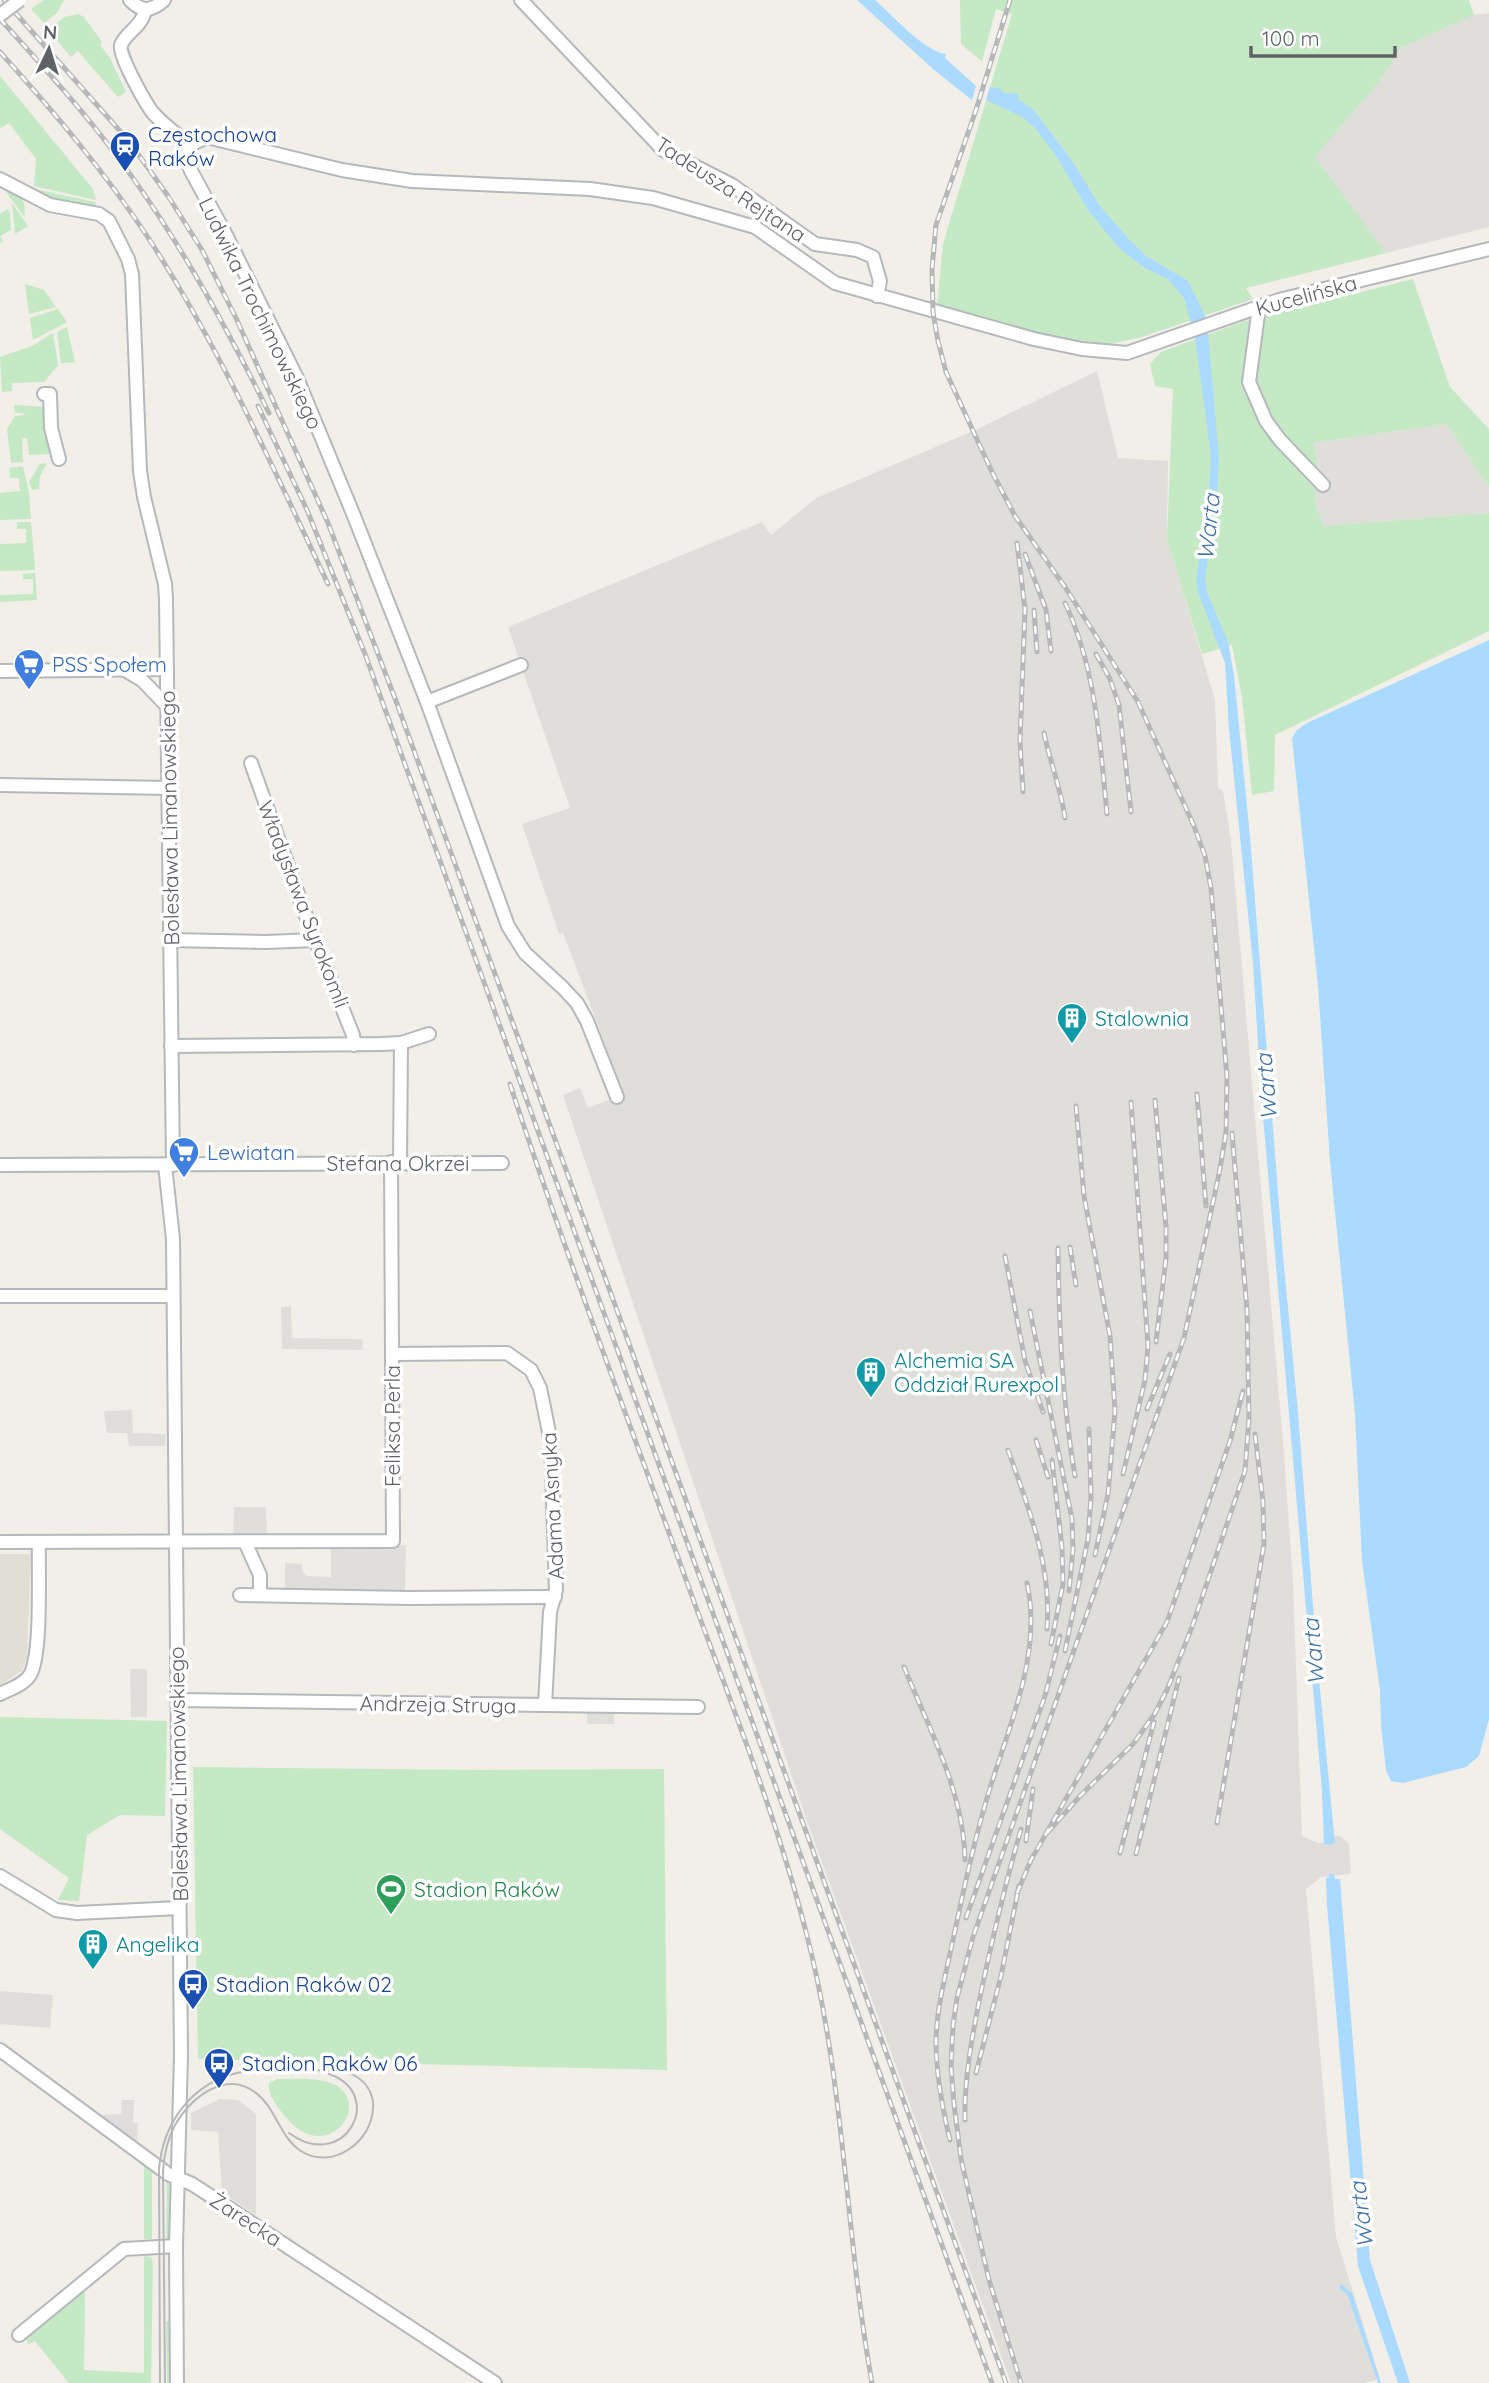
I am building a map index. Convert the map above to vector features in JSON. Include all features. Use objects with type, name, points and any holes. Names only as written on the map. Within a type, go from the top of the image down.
[{"type":"street","points":[[0,15],[20,0]]},
{"type":"street","points":[[130,0],[145,10],[153,10],[164,0]]},
{"type":"street","name":"Tadeusza Rejtana","points":[[520,0],[663,150],[732,185],[815,244],[857,250],[873,257],[880,281],[877,296]]},
{"type":"street","points":[[145,10],[143,20],[122,43],[121,56],[150,108],[166,126],[190,145],[207,137],[342,170],[412,181],[590,189],[653,198],[755,227],[835,283],[877,296]]},
{"type":"street","name":"Ludwika Trochimowskiego","points":[[190,145],[186,158],[191,172],[225,233],[297,378],[354,516],[427,702],[508,926],[525,953],[577,1003],[587,1021],[617,1097]]},
{"type":"street","name":"Bolesława Limanowskiego","points":[[0,179],[50,205],[105,217],[128,259],[132,274],[140,471],[165,584],[171,1046],[169,1165],[172,1220],[181,2055],[176,2246],[177,2383]]},
{"type":"street","name":"Kucelińska","points":[[877,296],[1034,339],[1082,349],[1127,353],[1279,300],[1489,249]]},
{"type":"street","points":[[1259,307],[1249,383],[1273,431],[1323,485]]},
{"type":"street","points":[[44,394],[50,394],[51,428],[59,459]]},
{"type":"street","points":[[427,702],[521,665]]},
{"type":"street","points":[[0,671],[167,669]]},
{"type":"street","points":[[125,670],[142,680],[167,706]]},
{"type":"street","name":"Władysława Syrokomli","points":[[251,763],[315,940],[353,1035],[354,1045]]},
{"type":"street","points":[[0,785],[168,788]]},
{"type":"street","points":[[170,940],[315,940]]},
{"type":"street","points":[[171,1046],[401,1043],[429,1034]]},
{"type":"street","name":"Feliksa Perla","points":[[0,1542],[393,1541],[395,1162],[401,1043]]},
{"type":"street","name":"Stefana Okrzei","points":[[0,1165],[502,1163]]},
{"type":"street","points":[[0,1296],[173,1296]]},
{"type":"street","name":"Adama Asnyka","points":[[392,1354],[507,1353],[531,1370],[540,1388],[551,1442],[556,1590],[550,1612],[545,1705]]},
{"type":"street","points":[[245,1542],[260,1575],[260,1595]]},
{"type":"street","points":[[0,1694],[20,1684],[30,1675],[36,1656],[39,1543]]},
{"type":"street","points":[[240,1595],[555,1597]]},
{"type":"street","name":"Andrzeja Struga","points":[[177,1700],[698,1707]]},
{"type":"street","points":[[0,1876],[56,1910],[77,1913],[179,1908]]},
{"type":"street","name":"Żarecka","points":[[0,2050],[168,2175],[179,2178],[209,2195],[495,2383]]},
{"type":"street","points":[[19,2335],[124,2249],[176,2246]]},
{"type":"shaded area","points":[[1489,13],[1489,227],[1386,253],[1314,158],[1379,82],[1401,48],[1474,15]]},
{"type":"shaded area","points":[[1097,371],[1118,458],[1168,461],[1167,539],[1215,700],[1218,788],[1223,791],[1231,840],[1284,1454],[1293,1582],[1302,1836],[1318,1843],[1333,1842],[1333,1837],[1340,1836],[1349,1844],[1351,1874],[1321,1877],[1306,1889],[1336,2237],[1380,2379],[1364,2383],[1011,2383],[807,1821],[563,1095],[580,1088],[588,1108],[624,1094],[563,933],[559,934],[522,824],[570,808],[508,627],[762,522],[771,535],[816,498],[973,431]]},
{"type":"shaded area","points":[[1447,424],[1489,487],[1489,513],[1324,526],[1315,504],[1318,468],[1314,443]]},
{"type":"shaded area","points":[[291,1306],[292,1338],[362,1339],[363,1350],[282,1349],[281,1307]]},
{"type":"shaded area","points":[[132,1410],[133,1433],[166,1434],[165,1446],[129,1446],[127,1433],[107,1433],[104,1411]]},
{"type":"shaded area","points":[[234,1507],[266,1507],[267,1535],[233,1536]]},
{"type":"shaded area","points":[[406,1545],[403,1592],[285,1589],[285,1563],[302,1564],[302,1571],[307,1576],[331,1577],[331,1547]]},
{"type":"shaded area","points":[[0,1554],[31,1554],[27,1658],[22,1671],[0,1685]]},
{"type":"shaded area","points":[[130,1669],[147,1669],[147,1717],[131,1717]]},
{"type":"shaded area","points":[[587,1708],[614,1709],[614,1724],[587,1724]]},
{"type":"shaded area","points":[[0,1991],[53,1995],[50,2028],[0,2024]]},
{"type":"shaded area","points":[[220,2099],[238,2100],[256,2114],[256,2215],[222,2193],[218,2132],[191,2130],[191,2113]]},
{"type":"shaded area","points":[[122,2100],[134,2100],[133,2123],[138,2123],[137,2145],[101,2119],[104,2115],[121,2114]]},
{"type":"green space","points":[[44,0],[64,0],[57,13],[44,23],[31,9]]},
{"type":"green space","points":[[960,0],[1469,0],[1474,15],[1401,48],[1379,82],[1315,157],[1386,253],[1246,288],[1253,299],[1142,337],[1110,344],[1011,329],[937,307],[943,244],[1012,14],[996,9],[982,61],[961,44]]},
{"type":"green space","points":[[78,14],[84,17],[110,58],[126,92],[118,97],[78,51],[71,57],[49,31],[64,17]]},
{"type":"green space","points":[[0,76],[93,189],[96,200],[34,186],[36,159],[9,123],[1,128],[0,126]]},
{"type":"green space","points":[[1,185],[23,200],[25,218]]},
{"type":"green space","points":[[30,188],[95,202],[97,208],[53,201]]},
{"type":"green space","points":[[12,203],[28,226],[15,234]]},
{"type":"green space","points":[[7,209],[10,213],[11,230],[0,236],[0,214]]},
{"type":"green space","points":[[1413,279],[1450,387],[1489,429],[1489,487],[1447,424],[1314,443],[1318,468],[1315,504],[1324,526],[1489,513],[1489,631],[1275,735],[1274,791],[1252,795],[1242,697],[1232,645],[1202,654],[1167,539],[1173,389],[1155,386],[1150,364],[1161,352],[1242,322]]},
{"type":"green space","points":[[25,284],[44,290],[56,307],[29,314]]},
{"type":"green space","points":[[58,309],[67,322],[33,340],[30,318]]},
{"type":"green space","points":[[67,327],[75,362],[61,363],[57,332]]},
{"type":"green space","points":[[53,333],[58,365],[44,382],[12,383],[12,391],[2,392],[0,357],[32,346]]},
{"type":"green space","points":[[14,405],[45,407],[51,454],[29,455],[27,438],[22,438],[23,462],[11,463],[7,429],[15,416],[25,415],[15,413]]},
{"type":"green space","points":[[47,463],[40,476],[39,489],[32,490],[29,482],[40,464]]},
{"type":"green space","points":[[23,466],[31,519],[0,520],[0,493],[20,491],[19,478],[10,478],[9,468]]},
{"type":"green space","points":[[17,522],[31,522],[35,570],[0,571],[0,544],[26,543],[26,529],[17,529]]},
{"type":"green space","points":[[35,573],[37,600],[0,602],[0,595],[33,594],[33,579],[23,579],[23,574]]},
{"type":"green space","points":[[0,1717],[167,1721],[165,1816],[120,1815],[87,1835],[79,1901],[58,1900],[69,1878],[0,1829]]},
{"type":"green space","points":[[193,1767],[664,1769],[667,2070],[198,2059]]},
{"type":"green space","points":[[277,2079],[324,2081],[344,2092],[349,2104],[347,2116],[341,2126],[330,2134],[316,2136],[301,2131],[282,2113],[271,2096],[269,2083]]},
{"type":"green space","points":[[144,2165],[152,2171],[152,2239],[144,2239]]},
{"type":"green space","points":[[167,2179],[172,2186],[171,2237],[166,2241]]},
{"type":"green space","points":[[144,2256],[151,2257],[153,2264],[151,2383],[69,2383],[35,2341],[28,2345],[26,2336],[85,2286],[84,2370],[144,2373]]},
{"type":"green space","points":[[166,2321],[172,2321],[172,2383],[167,2383]]},
{"type":"water","points":[[857,0],[875,0],[919,40],[946,54],[945,58],[976,86],[972,100],[933,69]]},
{"type":"water","points":[[990,87],[1001,89],[1003,93],[1018,94],[1018,99],[1033,109],[1073,162],[1099,205],[1146,256],[1188,281],[1206,318],[1191,323],[1184,298],[1168,279],[1143,267],[1118,247],[1088,210],[1056,156],[1035,128],[1021,116],[986,100]]},
{"type":"water","name":"Warta","points":[[1208,333],[1219,458],[1217,496],[1205,579],[1207,592],[1228,642],[1234,675],[1250,837],[1283,1256],[1335,1843],[1330,1845],[1324,1844],[1322,1791],[1261,1094],[1253,963],[1229,729],[1225,663],[1198,592],[1196,579],[1208,508],[1211,456],[1195,337]]},
{"type":"water","points":[[1489,640],[1489,1719],[1479,1756],[1466,1767],[1403,1783],[1391,1781],[1386,1770],[1380,1690],[1362,1561],[1355,1414],[1330,1161],[1318,986],[1292,738],[1297,730],[1307,723]]},
{"type":"water","name":"Warta","points":[[1329,1874],[1340,1879],[1370,2260],[1410,2383],[1398,2383],[1358,2266],[1327,1905],[1326,1878]]},
{"type":"water","points":[[1341,2284],[1352,2293],[1381,2383],[1378,2383],[1347,2294],[1339,2288]]},
{"type":"tram line","points":[[160,2383],[159,2169],[166,2136],[173,2121],[193,2096],[206,2086],[245,2071],[329,2070],[357,2077],[371,2095],[371,2120],[358,2142],[337,2155],[325,2158],[301,2151],[288,2139],[263,2099],[245,2086],[221,2085],[210,2090],[190,2105],[175,2125],[166,2148],[163,2171],[165,2383]]},
{"type":"tram line","points":[[289,2133],[309,2143],[327,2144],[342,2138],[352,2126],[357,2112],[355,2097],[346,2084],[329,2074]]},
{"type":"railway","points":[[4,0],[128,140],[202,250],[236,318],[328,523],[396,701],[1006,2383]]},
{"type":"railway","points":[[1010,0],[936,225],[932,269],[933,312],[938,341],[946,372],[1015,516],[1065,587],[1138,702],[1194,826],[1205,856],[1211,888],[1227,1077],[1226,1133],[1184,1338],[973,1937],[957,1998],[951,2066],[961,2159],[989,2280],[1021,2383]]},
{"type":"railway","points":[[0,19],[80,110],[142,191],[210,300],[269,413]]},
{"type":"railway","points":[[0,52],[96,166],[132,214],[175,280],[222,365],[328,584]]},
{"type":"railway","points":[[258,406],[307,510],[365,654],[992,2383]]},
{"type":"railway","points":[[1017,543],[1025,609],[1020,741],[1023,792]]},
{"type":"railway","points":[[1025,554],[1046,610],[1051,651]]},
{"type":"railway","points":[[1065,603],[1084,653],[1090,680],[1099,733],[1107,814]]},
{"type":"railway","points":[[1034,610],[1037,652]]},
{"type":"railway","points":[[1096,654],[1110,679],[1119,705],[1131,812]]},
{"type":"railway","points":[[1044,733],[1065,818]]},
{"type":"railway","points":[[510,1084],[578,1282],[756,1770],[795,1891],[819,1988],[829,2044],[872,2383]]},
{"type":"railway","points":[[1197,1094],[1206,1206]]},
{"type":"railway","points":[[1155,1100],[1166,1227],[1166,1258],[1156,1342]]},
{"type":"railway","points":[[1123,1474],[1145,1380],[1148,1346],[1131,1102]]},
{"type":"railway","points":[[1076,1106],[1084,1196],[1110,1336],[1115,1411],[1108,1494],[1095,1555]]},
{"type":"railway","points":[[1047,1833],[1133,1744],[1154,1715],[1192,1627],[1245,1471],[1249,1418],[1247,1310],[1232,1133]]},
{"type":"railway","points":[[1070,1247],[1076,1285]]},
{"type":"railway","points":[[1058,1248],[1062,1362],[1075,1476]]},
{"type":"railway","points":[[1005,1256],[1025,1361],[1043,1412]]},
{"type":"railway","points":[[1030,1311],[1072,1519],[1073,1549],[1069,1591]]},
{"type":"railway","points":[[1147,1409],[1170,1354]]},
{"type":"railway","points":[[1017,1893],[1031,1860],[1167,1622],[1230,1441],[1243,1391]]},
{"type":"railway","points":[[1065,1651],[1088,1539],[1091,1497],[1089,1429]]},
{"type":"railway","points":[[1217,1823],[1264,1544],[1263,1502],[1255,1434]]},
{"type":"railway","points":[[1036,1440],[1048,1477]]},
{"type":"railway","points":[[1008,1450],[1031,1516],[1042,1560],[1048,1606],[1047,1629]]},
{"type":"railway","points":[[1051,1644],[1063,1584],[1062,1548],[1052,1460]]},
{"type":"railway","points":[[950,2140],[937,2065],[938,2015],[975,1843],[1022,1686],[1031,1635],[1027,1583]]},
{"type":"railway","points":[[966,1918],[1045,1696],[1060,1636]]},
{"type":"railway","points":[[904,1667],[952,1785],[959,1810],[965,1860]]},
{"type":"railway","points":[[1136,1854],[1179,1678]]},
{"type":"railway","points":[[1120,1853],[1154,1722]]},
{"type":"railway","points":[[1026,1841],[1033,1789]]},
{"type":"railway","points":[[965,2120],[971,2043],[999,1913],[1021,1829]]},
{"type":"railway","points":[[976,2073],[1001,1976],[1019,1886]]},
{"type":"place","name":"Częstochowa Raków","points":[[125,173]]},
{"type":"place","name":"PSS Społem","points":[[29,691]]},
{"type":"place","name":"Stalownia","points":[[1072,1045]]},
{"type":"place","name":"Lewiatan","points":[[184,1179]]},
{"type":"place","name":"Alchemia SA Oddział Rurexpol","points":[[871,1399]]},
{"type":"place","name":"Stadion Raków","points":[[391,1916]]},
{"type":"place","name":"Angelika","points":[[93,1971]]},
{"type":"place","name":"Stadion Raków 02","points":[[193,2011]]},
{"type":"place","name":"Stadion Raków 06","points":[[219,2090]]}]
